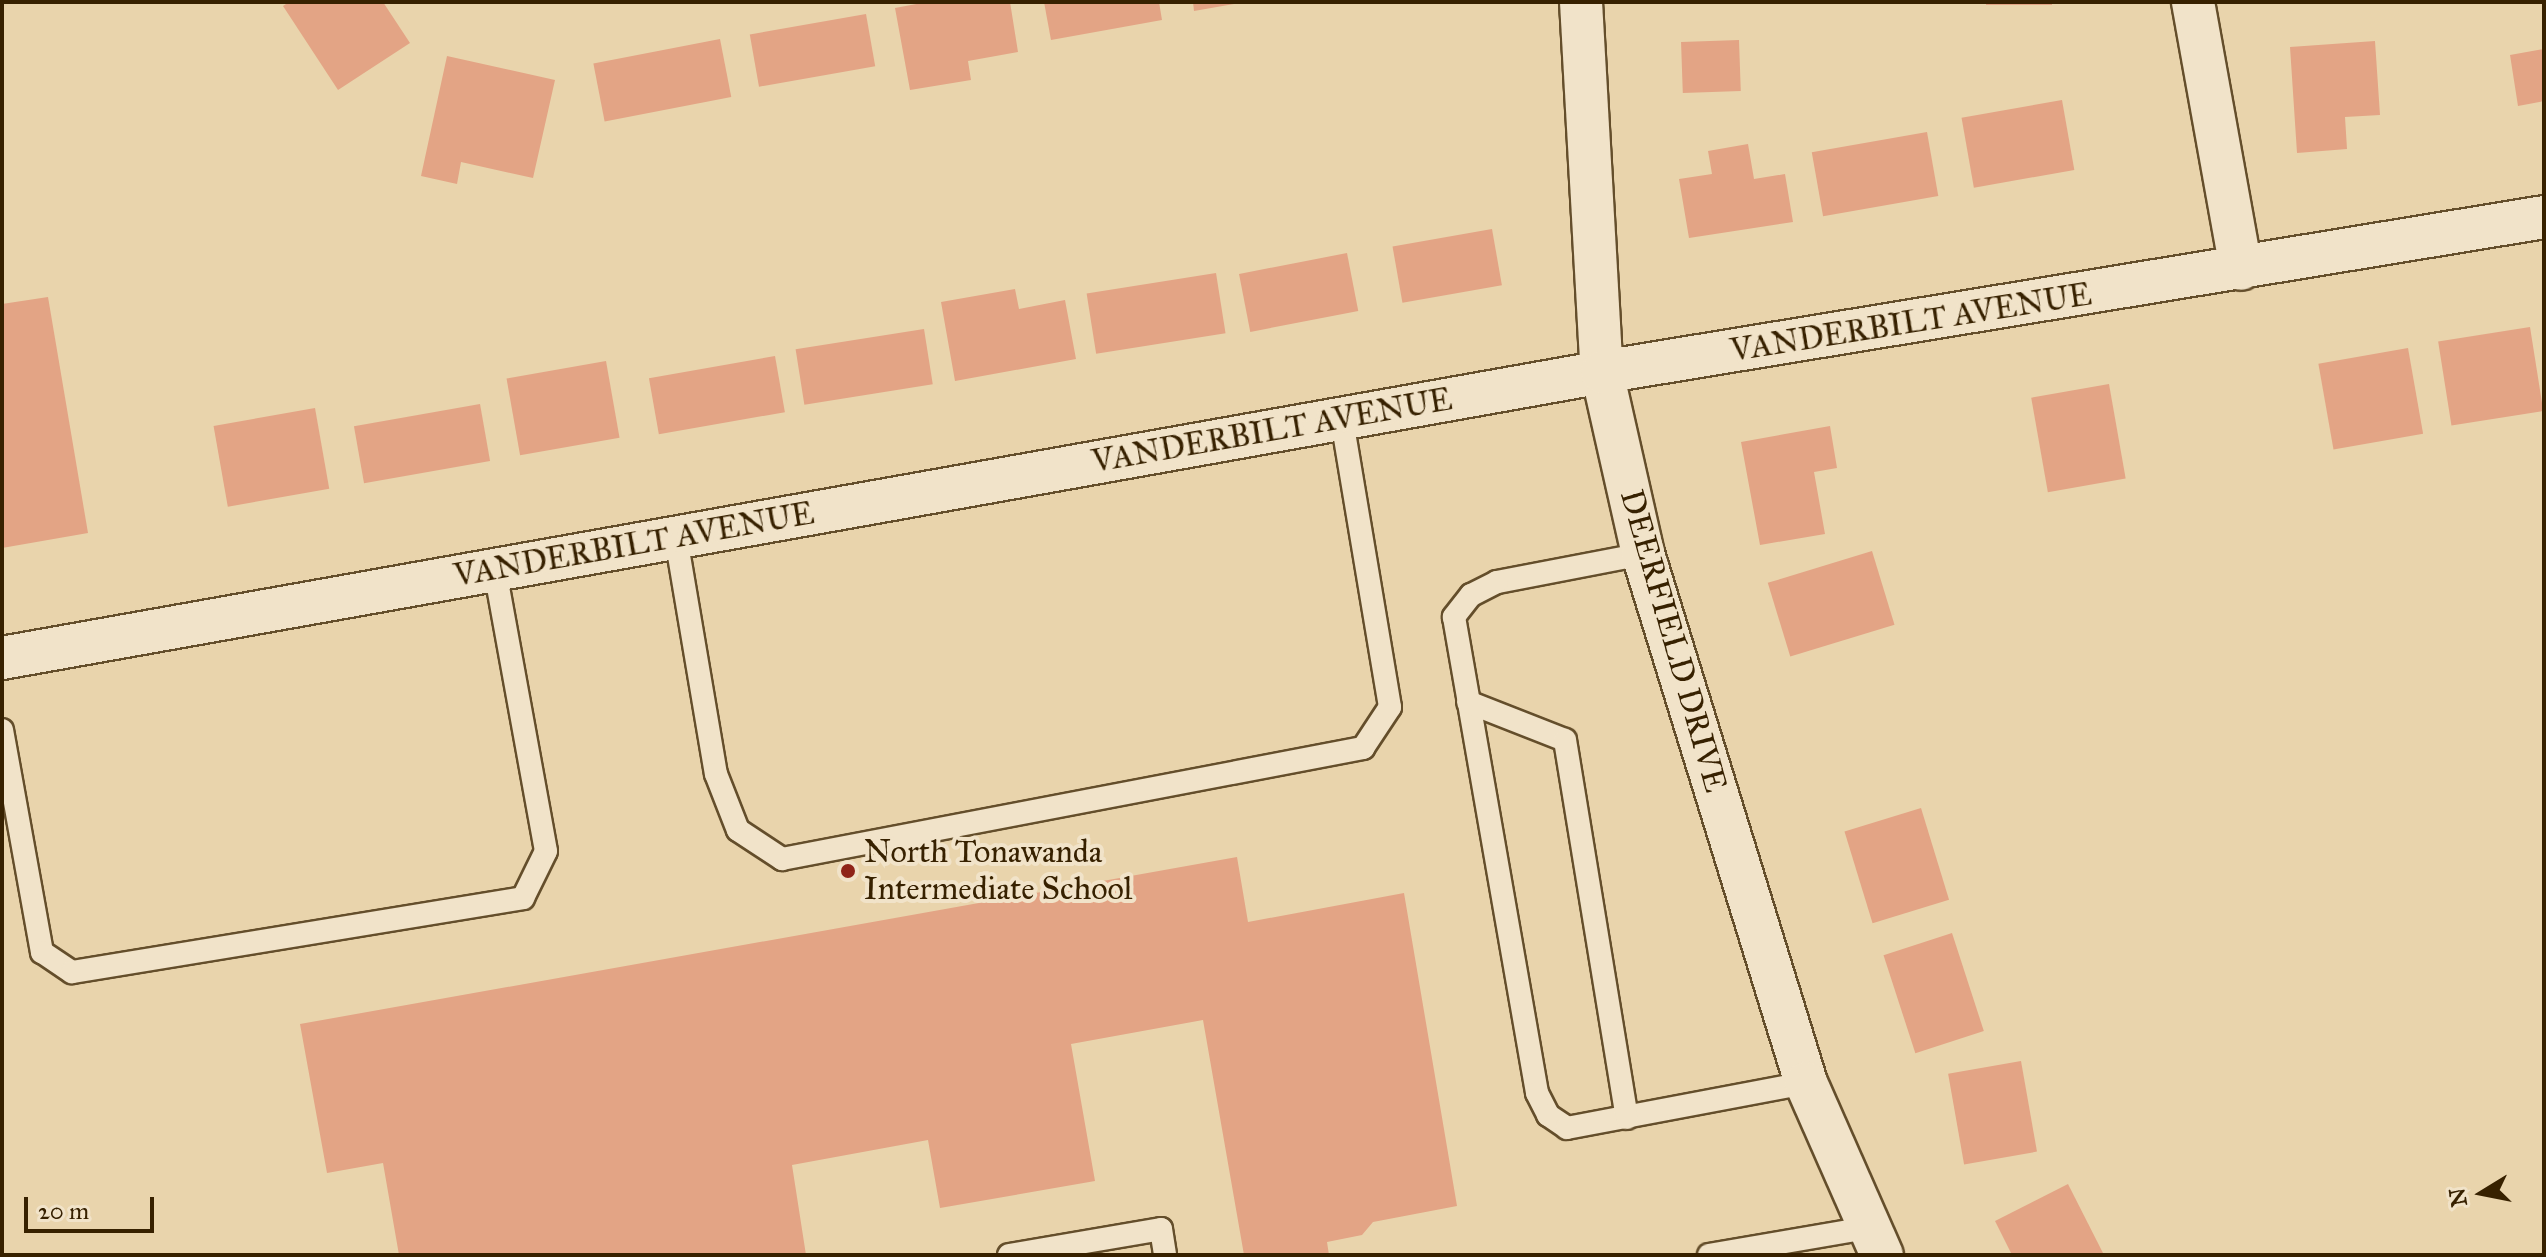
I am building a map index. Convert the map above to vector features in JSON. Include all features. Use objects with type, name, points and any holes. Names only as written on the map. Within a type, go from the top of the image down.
[{"type":"street","name":"DEERFIELD DRIVE","points":[[1581,2],[1602,372],[1643,554],[1806,1083],[1874,1241]]},
{"type":"street","points":[[2193,2],[2241,269]]},
{"type":"street","name":"VANDERBILT AVENUE","points":[[2,658],[1602,372],[2544,217]]},
{"type":"lane","points":[[676,538],[716,774],[738,830],[782,859],[1363,748],[1390,707],[1342,419]]},
{"type":"lane","points":[[1643,554],[1497,582],[1471,595],[1454,617],[1537,1093],[1548,1115],[1567,1128],[1806,1083]]},
{"type":"lane","points":[[2,730],[42,952],[72,972],[523,898],[546,851],[495,570]]},
{"type":"lane","points":[[1468,702],[1565,740],[1627,1118]]},
{"type":"lane","points":[[1009,1255],[1161,1229],[1165,1255]]},
{"type":"lane","points":[[1709,1255],[1874,1241]]},
{"type":"building","points":[[289,2],[383,2],[410,43],[338,90],[283,6]]},
{"type":"building","points":[[927,2],[1010,2],[1018,52],[968,61],[971,80],[910,90],[895,8]]},
{"type":"building","points":[[1044,2],[1159,2],[1162,20],[1051,40]]},
{"type":"building","points":[[1193,2],[1233,2],[1234,4],[1194,11]]},
{"type":"building","points":[[1986,2],[2052,2],[2052,5],[1986,5]]},
{"type":"building","points":[[866,14],[875,66],[759,87],[750,34]]},
{"type":"building","points":[[720,39],[731,97],[605,122],[593,64]]},
{"type":"building","points":[[1739,40],[1741,91],[1683,93],[1681,42]]},
{"type":"building","points":[[2375,41],[2380,115],[2345,117],[2347,149],[2297,153],[2290,47]]},
{"type":"building","points":[[2544,49],[2544,101],[2518,106],[2510,55]]},
{"type":"building","points":[[447,56],[555,80],[533,178],[461,162],[457,184],[421,176]]},
{"type":"building","points":[[2062,100],[2074,170],[1974,188],[1962,118]]},
{"type":"building","points":[[1927,132],[1938,196],[1823,216],[1812,152]]},
{"type":"building","points":[[1748,144],[1754,179],[1785,174],[1793,222],[1689,238],[1679,179],[1712,174],[1708,151]]},
{"type":"building","points":[[1492,229],[1502,285],[1402,303],[1393,247]]},
{"type":"building","points":[[1347,253],[1358,311],[1250,332],[1239,274]]},
{"type":"building","points":[[1216,273],[1226,333],[1096,354],[1087,293]]},
{"type":"building","points":[[1015,289],[1019,309],[1065,300],[1076,359],[955,381],[941,302]]},
{"type":"building","points":[[48,297],[88,533],[2,548],[2,304]]},
{"type":"building","points":[[2530,327],[2543,411],[2451,426],[2438,342]]},
{"type":"building","points":[[924,329],[933,384],[804,405],[796,349]]},
{"type":"building","points":[[2408,348],[2423,434],[2333,449],[2318,364]]},
{"type":"building","points":[[775,356],[785,412],[659,434],[649,378]]},
{"type":"building","points":[[606,361],[620,438],[520,455],[507,379]]},
{"type":"building","points":[[2109,384],[2126,479],[2048,492],[2031,398]]},
{"type":"building","points":[[480,404],[490,461],[364,483],[354,426]]},
{"type":"building","points":[[315,408],[329,489],[228,507],[214,426]]},
{"type":"building","points":[[1830,426],[1837,468],[1814,472],[1825,534],[1760,545],[1741,442]]},
{"type":"building","points":[[1872,551],[1895,625],[1790,657],[1768,583]]},
{"type":"building","points":[[1921,808],[1949,900],[1873,923],[1844,831]]},
{"type":"building","name":"North Tonawanda Intermediate School","points":[[1237,857],[1248,922],[1404,893],[1457,1206],[1373,1222],[1362,1235],[1327,1242],[1329,1255],[1244,1255],[1203,1020],[1071,1044],[1095,1181],[940,1208],[928,1140],[792,1165],[806,1255],[399,1255],[383,1163],[327,1173],[300,1024]]},
{"type":"building","points":[[1952,933],[1984,1031],[1915,1053],[1884,955]]},
{"type":"building","points":[[2021,1061],[2037,1152],[1964,1164],[1948,1074]]},
{"type":"building","points":[[2068,1184],[2104,1255],[2012,1255],[1995,1221]]},
{"type":"place","name":"North Tonawanda Intermediate School","points":[[848,871]]}]
